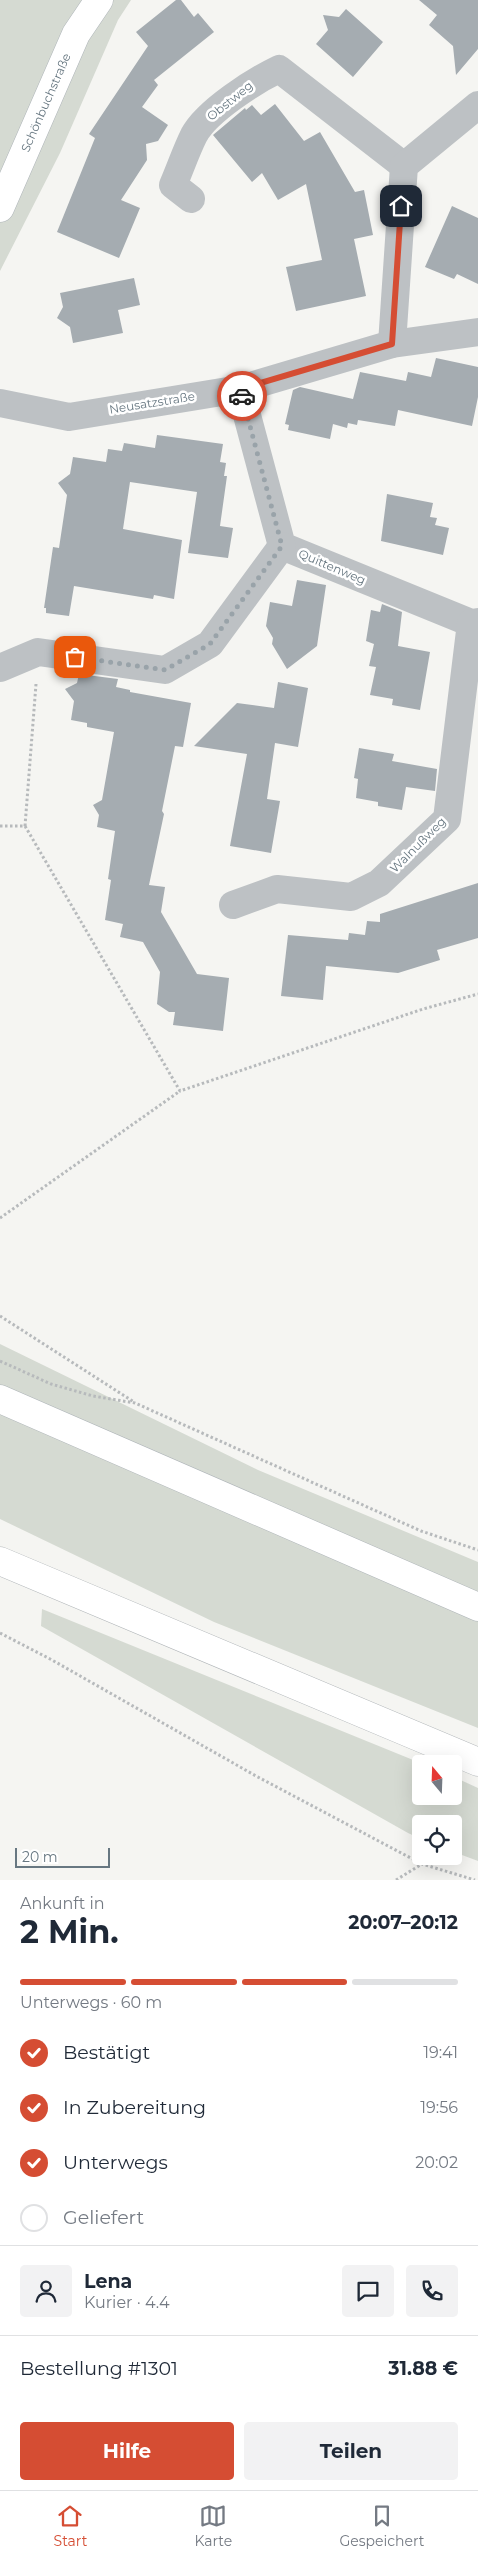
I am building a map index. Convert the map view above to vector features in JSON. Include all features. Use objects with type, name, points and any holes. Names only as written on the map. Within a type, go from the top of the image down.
[{"type":"street","name":"Schönbuchstraße","points":[[0,208],[76,34],[99,0]]},
{"type":"street","name":"Obstweg","points":[[191,199],[173,185],[195,134],[210,117],[255,81],[279,69],[404,166]]},
{"type":"street","points":[[392,344],[404,166],[478,105]]},
{"type":"street","name":"Neusatzstraße","points":[[0,403],[69,417],[240,389],[392,344],[478,332]]},
{"type":"street","name":"Quittenweg","points":[[240,389],[282,546],[475,623]]},
{"type":"street","points":[[0,668],[38,652],[165,670],[210,644],[282,546]]},
{"type":"street","name":"Walnußweg","points":[[233,905],[277,889],[351,897],[379,883],[447,818],[475,623]]},
{"type":"street","points":[[0,1399],[478,1607]]},
{"type":"street","points":[[0,1561],[478,1762]]},
{"type":"path","points":[[38,652],[24,826],[180,1091]]},
{"type":"path","points":[[0,826],[24,826]]},
{"type":"path","points":[[0,1218],[180,1091],[423,1009],[478,994]]},
{"type":"path","points":[[0,1316],[135,1403],[421,1530],[478,1550]]},
{"type":"path","points":[[0,1361],[51,1384],[93,1396],[135,1403]]},
{"type":"path","points":[[0,1633],[61,1665],[256,1776],[412,1859]]},
{"type":"path","points":[[396,1880],[420,1865]]},
{"type":"path","points":[[425,1865],[475,1880]]},
{"type":"shaded area","points":[[0,0],[131,0],[118,20],[60,153],[0,271]]},
{"type":"shaded area","points":[[0,1344],[258,1470],[478,1562],[478,1728],[214,1622],[0,1519]]},
{"type":"shaded area","points":[[42,1609],[412,1760],[412,1805],[462,1805],[462,1781],[478,1788],[478,1861],[462,1855],[462,1815],[412,1815],[412,1835],[41,1626]]},
{"type":"building","points":[[176,0],[181,0],[194,17],[198,13],[214,32],[154,80],[158,85],[142,107],[168,125],[158,141],[146,144],[147,160],[121,200],[140,208],[119,258],[57,232],[95,138],[89,134],[148,46],[136,32]]},
{"type":"building","points":[[419,0],[478,0],[478,49],[456,75],[453,46],[429,25],[437,15]]},
{"type":"building","points":[[346,9],[383,42],[353,77],[316,44],[328,30],[323,15],[339,17]]},
{"type":"building","points":[[275,104],[304,141],[320,132],[355,192],[364,190],[373,235],[354,239],[366,296],[296,311],[286,267],[322,260],[306,184],[278,200],[262,173],[252,182],[213,135],[245,108],[246,110],[252,105],[261,115]]},
{"type":"building","points":[[452,206],[478,218],[478,284],[457,274],[454,279],[425,267]]},
{"type":"building","points":[[134,278],[140,305],[118,310],[123,333],[73,343],[70,327],[57,318],[63,307],[60,293]]},
{"type":"building","points":[[436,358],[478,367],[478,397],[472,426],[398,410],[395,426],[358,420],[357,425],[348,423],[347,428],[333,424],[330,439],[288,430],[289,425],[285,424],[293,390],[300,387],[353,399],[360,372],[406,381],[408,372],[431,377]]},
{"type":"building","points":[[157,435],[223,444],[220,462],[226,463],[224,476],[227,476],[220,526],[233,528],[228,558],[188,553],[197,492],[130,482],[123,529],[182,540],[174,599],[154,595],[153,599],[74,586],[69,616],[46,613],[46,608],[44,608],[53,547],[59,548],[67,495],[58,483],[70,474],[73,457],[106,462],[108,449],[122,451],[124,443],[155,448]]},
{"type":"building","points":[[387,494],[433,503],[430,517],[437,518],[435,525],[449,528],[443,555],[381,541]]},
{"type":"building","points":[[297,580],[326,585],[317,646],[287,669],[272,644],[273,638],[266,626],[270,602],[292,606]]},
{"type":"building","points":[[382,604],[402,612],[398,646],[430,652],[420,710],[392,705],[393,699],[370,695],[376,667],[369,666],[374,644],[366,641],[371,610],[380,612]]},
{"type":"building","points":[[79,674],[118,679],[116,687],[130,690],[130,692],[191,703],[183,747],[175,746],[162,811],[164,814],[149,885],[165,887],[161,912],[197,974],[229,978],[223,1031],[173,1025],[175,1012],[169,1012],[157,1004],[160,972],[143,942],[120,937],[123,924],[105,920],[111,880],[108,879],[115,831],[97,827],[99,815],[93,805],[102,800],[114,732],[87,727],[87,723],[71,720],[74,701],[65,689],[77,683]]},
{"type":"building","points":[[278,682],[308,688],[298,747],[275,743],[267,799],[280,801],[271,853],[230,846],[247,754],[194,746],[237,703],[274,708]]},
{"type":"building","points":[[359,748],[394,754],[392,761],[437,769],[435,791],[406,787],[402,810],[378,806],[378,802],[356,798],[358,779],[354,778]]},
{"type":"building","points":[[478,883],[478,938],[437,950],[440,960],[398,973],[326,966],[323,1000],[281,996],[288,935],[348,940],[349,933],[365,935],[367,921],[380,922],[380,914]]},
{"type":"way so far","points":[[75,657],[165,670],[210,644],[282,546],[242,396]]},
{"type":"route","points":[[242,396],[240,389],[392,344],[401,206]]}]
